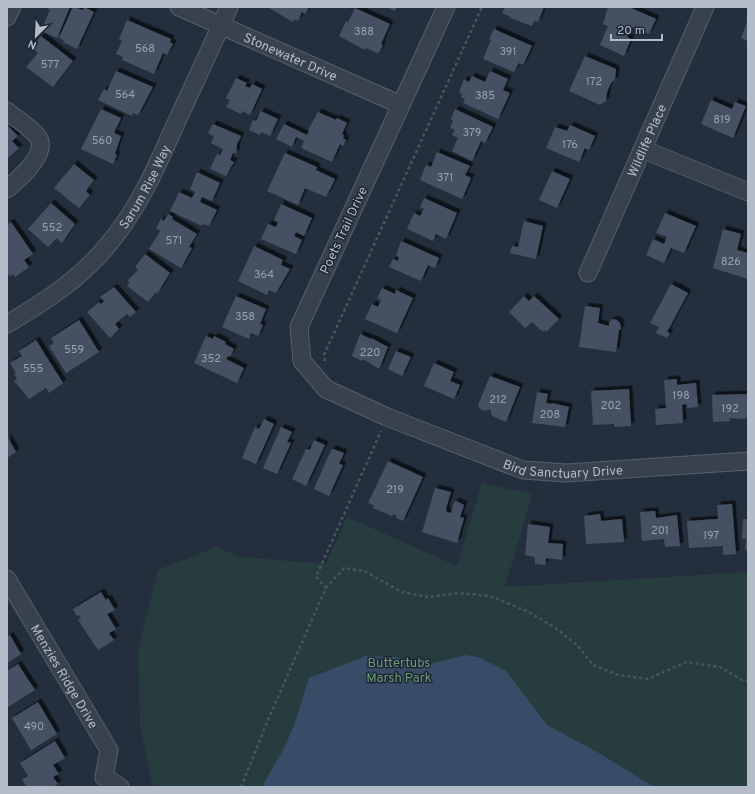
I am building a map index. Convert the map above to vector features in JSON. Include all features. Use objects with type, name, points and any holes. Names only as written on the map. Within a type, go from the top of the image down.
[{"type":"street","points":[[7,17],[12,7]]},
{"type":"street","name":"Stonewater Drive","points":[[179,7],[401,105]]},
{"type":"street","name":"Sarum Rise Way","points":[[7,324],[39,305],[86,268],[107,246],[126,221],[154,173],[229,7]]},
{"type":"street","name":"Poets Trail Drive","points":[[388,417],[326,389],[302,361],[299,327],[446,7]]},
{"type":"street","name":"Wildlife Place","points":[[588,273],[705,7]]},
{"type":"street","points":[[7,111],[37,136],[40,142],[38,156],[7,189]]},
{"type":"street","points":[[642,149],[748,192]]},
{"type":"street","name":"Bird Sanctuary Drive","points":[[388,417],[523,470],[566,473],[748,461]]},
{"type":"street","name":"Menzies Ridge Drive","points":[[7,578],[109,750],[104,777],[120,787]]},
{"type":"path","points":[[325,365],[324,355],[482,7]]},
{"type":"path","points":[[326,588],[316,577],[388,417]]},
{"type":"path","points":[[241,787],[270,715],[326,588],[344,568],[364,572],[402,592],[428,597],[459,592],[490,596],[535,615],[578,646],[593,664],[618,675],[648,679],[686,662],[720,667],[742,680],[748,681]]},
{"type":"green space","name":"Buttertubs Marsh Park","points":[[482,483],[532,494],[505,587],[748,572],[748,787],[155,787],[152,783],[140,724],[138,650],[158,570],[216,547],[241,557],[326,564],[347,517],[457,566]]},
{"type":"water","points":[[466,655],[481,658],[506,671],[547,725],[597,752],[654,787],[262,787],[285,746],[295,723],[309,678],[366,656],[396,657],[426,665]]},
{"type":"building","points":[[48,7],[70,7],[57,38],[41,31],[50,10]]},
{"type":"building","points":[[73,7],[83,10],[84,7],[94,12],[77,49],[63,42],[64,40],[59,38]]},
{"type":"building","points":[[267,7],[309,7],[305,14],[302,12],[298,21],[294,19],[293,22]]},
{"type":"building","points":[[386,7],[397,7],[395,11]]},
{"type":"building","points":[[505,7],[544,7],[538,22],[534,21],[532,26],[510,18],[511,17],[502,13]]},
{"type":"building","points":[[608,7],[629,7],[656,19],[649,34],[631,27],[627,37],[631,39],[624,56],[600,45],[608,26],[603,24]]},
{"type":"building","points":[[355,8],[390,24],[379,52],[377,53],[366,48],[365,50],[339,36],[346,21],[348,22]]},
{"type":"building","points":[[748,19],[748,41],[741,38]]},
{"type":"building","points":[[127,20],[171,39],[170,42],[173,44],[167,55],[163,53],[154,74],[122,60],[123,57],[116,54],[122,41],[119,39]]},
{"type":"building","points":[[494,29],[532,46],[523,65],[519,63],[514,72],[483,59],[491,40],[489,39]]},
{"type":"building","points":[[41,36],[73,61],[53,87],[26,67],[38,53],[32,48]]},
{"type":"building","points":[[585,56],[616,69],[615,80],[611,83],[607,92],[606,101],[600,105],[569,91]]},
{"type":"building","points":[[116,71],[153,87],[138,115],[133,113],[132,116],[98,100],[104,89],[107,91]]},
{"type":"building","points":[[490,71],[508,79],[503,90],[510,93],[498,119],[463,103],[465,99],[461,97],[462,94],[459,92],[464,79],[469,82],[472,76],[485,82]]},
{"type":"building","points":[[236,78],[247,83],[245,86],[250,88],[252,84],[262,89],[250,115],[242,111],[241,114],[226,107],[230,100],[226,98]]},
{"type":"building","points":[[711,100],[732,109],[735,102],[746,106],[733,138],[701,124]]},
{"type":"building","points":[[101,109],[121,118],[114,133],[121,136],[115,154],[117,155],[113,164],[81,149]]},
{"type":"building","points":[[455,109],[493,127],[485,143],[481,141],[472,161],[452,151],[458,138],[452,135],[455,130],[450,128],[453,121],[451,119]]},
{"type":"building","points":[[261,111],[278,119],[270,136],[261,132],[260,135],[249,130],[253,120],[256,121]]},
{"type":"building","points":[[318,112],[347,123],[342,134],[344,135],[343,138],[346,140],[343,146],[340,144],[332,162],[301,148],[304,141],[296,137],[292,147],[276,139],[284,124],[307,135],[308,130]]},
{"type":"building","points":[[213,124],[241,136],[237,144],[236,154],[233,153],[230,160],[234,162],[226,176],[210,169],[217,154],[220,155],[223,149],[211,143],[214,136],[208,133]]},
{"type":"building","points":[[7,125],[18,136],[12,141],[19,148],[7,159]]},
{"type":"building","points":[[570,125],[595,136],[589,150],[585,148],[579,162],[546,148],[555,127],[567,131]]},
{"type":"building","points":[[437,152],[470,166],[465,175],[471,178],[462,199],[420,180],[426,165],[431,167]]},
{"type":"building","points":[[285,153],[317,167],[316,170],[335,179],[326,197],[305,188],[298,205],[267,191]]},
{"type":"building","points":[[74,164],[94,180],[86,191],[90,195],[79,208],[54,188]]},
{"type":"building","points":[[552,171],[570,179],[557,208],[539,200]]},
{"type":"building","points":[[197,172],[220,183],[212,201],[202,197],[200,202],[217,210],[209,226],[203,224],[202,226],[170,211],[179,192],[192,198],[195,192],[190,189]]},
{"type":"building","points":[[424,198],[457,213],[446,239],[436,234],[433,241],[407,229],[414,213],[420,216],[424,209],[420,207]]},
{"type":"building","points":[[51,203],[75,224],[62,243],[57,238],[48,247],[28,229]]},
{"type":"building","points":[[281,204],[312,218],[304,236],[296,232],[294,236],[302,240],[296,254],[261,239],[268,224],[276,227],[278,222],[274,220]]},
{"type":"building","points":[[665,213],[696,226],[684,253],[671,248],[664,263],[646,255],[653,239],[664,244],[667,237],[656,233]]},
{"type":"building","points":[[168,214],[173,217],[172,219],[197,234],[189,247],[192,248],[181,268],[149,249],[160,231],[156,228],[161,219],[164,221]]},
{"type":"building","points":[[524,221],[543,226],[536,259],[510,253],[512,246],[518,247]]},
{"type":"building","points":[[11,222],[33,254],[24,260],[29,267],[15,277],[13,274],[10,276],[7,273],[7,225]]},
{"type":"building","points":[[723,229],[741,234],[737,250],[748,253],[748,279],[713,268]]},
{"type":"building","points":[[401,241],[439,258],[435,268],[428,265],[421,281],[389,267],[393,259],[398,261],[399,257],[396,256]]},
{"type":"building","points":[[254,246],[283,260],[281,265],[290,269],[276,293],[269,290],[267,295],[238,281]]},
{"type":"building","points":[[145,254],[170,273],[157,294],[156,292],[148,302],[127,286],[129,283],[128,280],[138,270],[135,267]]},
{"type":"building","points":[[671,284],[688,293],[667,332],[670,333],[667,338],[656,333],[659,327],[650,323]]},
{"type":"building","points":[[114,287],[136,312],[130,317],[127,314],[115,324],[119,329],[110,338],[87,312],[99,302],[101,304],[104,301],[100,297]]},
{"type":"building","points":[[382,288],[395,294],[396,290],[413,298],[397,333],[365,319],[372,304],[378,307],[381,300],[377,298]]},
{"type":"building","points":[[236,296],[266,309],[260,324],[263,325],[258,336],[251,333],[249,339],[222,327]]},
{"type":"building","points":[[524,296],[529,301],[534,296],[559,319],[546,332],[544,330],[543,332],[532,322],[525,328],[509,312]]},
{"type":"building","points":[[585,306],[600,308],[598,323],[609,326],[609,322],[613,319],[620,323],[621,330],[619,330],[616,352],[579,347]]},
{"type":"building","points":[[79,320],[99,352],[66,373],[49,346],[54,343],[51,338]]},
{"type":"building","points":[[360,334],[388,347],[379,369],[363,359],[362,361],[352,356]]},
{"type":"building","points":[[206,336],[213,339],[214,336],[226,342],[225,344],[234,349],[230,357],[228,356],[226,359],[244,368],[237,383],[194,363]]},
{"type":"building","points":[[36,340],[63,383],[49,393],[46,388],[29,399],[14,381],[17,379],[14,374],[16,373],[10,363],[22,356],[19,351]]},
{"type":"building","points":[[396,351],[411,357],[402,376],[388,369]]},
{"type":"building","points":[[434,363],[454,372],[450,381],[460,385],[454,399],[424,386]]},
{"type":"building","points":[[490,376],[520,387],[506,422],[492,416],[490,409],[485,411],[480,409],[478,405]]},
{"type":"building","points":[[677,379],[677,385],[696,383],[698,407],[687,408],[687,404],[682,405],[683,423],[656,425],[655,409],[666,408],[664,380]]},
{"type":"building","points":[[629,389],[631,426],[614,427],[614,424],[593,425],[591,391]]},
{"type":"building","points":[[537,392],[548,394],[546,403],[569,407],[565,427],[532,423]]},
{"type":"building","points":[[748,394],[747,417],[744,419],[730,418],[730,421],[713,422],[712,395]]},
{"type":"building","points":[[264,419],[274,424],[256,464],[242,458],[255,427],[259,429]]},
{"type":"building","points":[[281,427],[292,432],[287,442],[291,443],[277,474],[263,468]]},
{"type":"building","points":[[7,436],[16,452],[7,458]]},
{"type":"building","points":[[314,440],[325,445],[306,486],[292,479],[306,449],[310,450]]},
{"type":"building","points":[[333,449],[344,453],[339,464],[343,465],[329,496],[314,489],[331,450]]},
{"type":"building","points":[[388,461],[423,477],[403,521],[396,518],[397,516],[393,514],[392,516],[373,508],[374,505],[368,503]]},
{"type":"building","points":[[435,488],[451,492],[446,509],[447,512],[451,513],[454,502],[456,501],[464,505],[460,517],[464,518],[457,543],[422,532]]},
{"type":"building","points":[[732,504],[736,554],[723,555],[723,546],[689,548],[687,521],[718,519],[717,505]]},
{"type":"building","points":[[655,511],[656,518],[677,515],[680,546],[665,547],[664,539],[642,541],[640,512]]},
{"type":"building","points":[[600,514],[601,521],[622,519],[624,542],[586,544],[584,516]]},
{"type":"building","points":[[743,519],[748,519],[748,550],[745,550],[746,539],[742,539]]},
{"type":"building","points":[[528,524],[550,527],[548,543],[563,544],[562,560],[546,558],[545,565],[535,564],[535,557],[525,555]]},
{"type":"building","points":[[101,592],[106,600],[108,598],[115,610],[107,614],[116,629],[109,633],[114,640],[98,650],[78,620],[81,618],[79,615],[77,616],[73,609]]},
{"type":"building","points":[[10,635],[21,654],[7,663],[7,637]]},
{"type":"building","points":[[18,664],[35,690],[8,707],[7,671]]},
{"type":"building","points":[[38,702],[57,734],[31,750],[12,718]]},
{"type":"building","points":[[55,741],[65,758],[53,765],[59,774],[53,777],[58,784],[53,787],[27,787],[22,780],[28,776],[20,763]]}]
